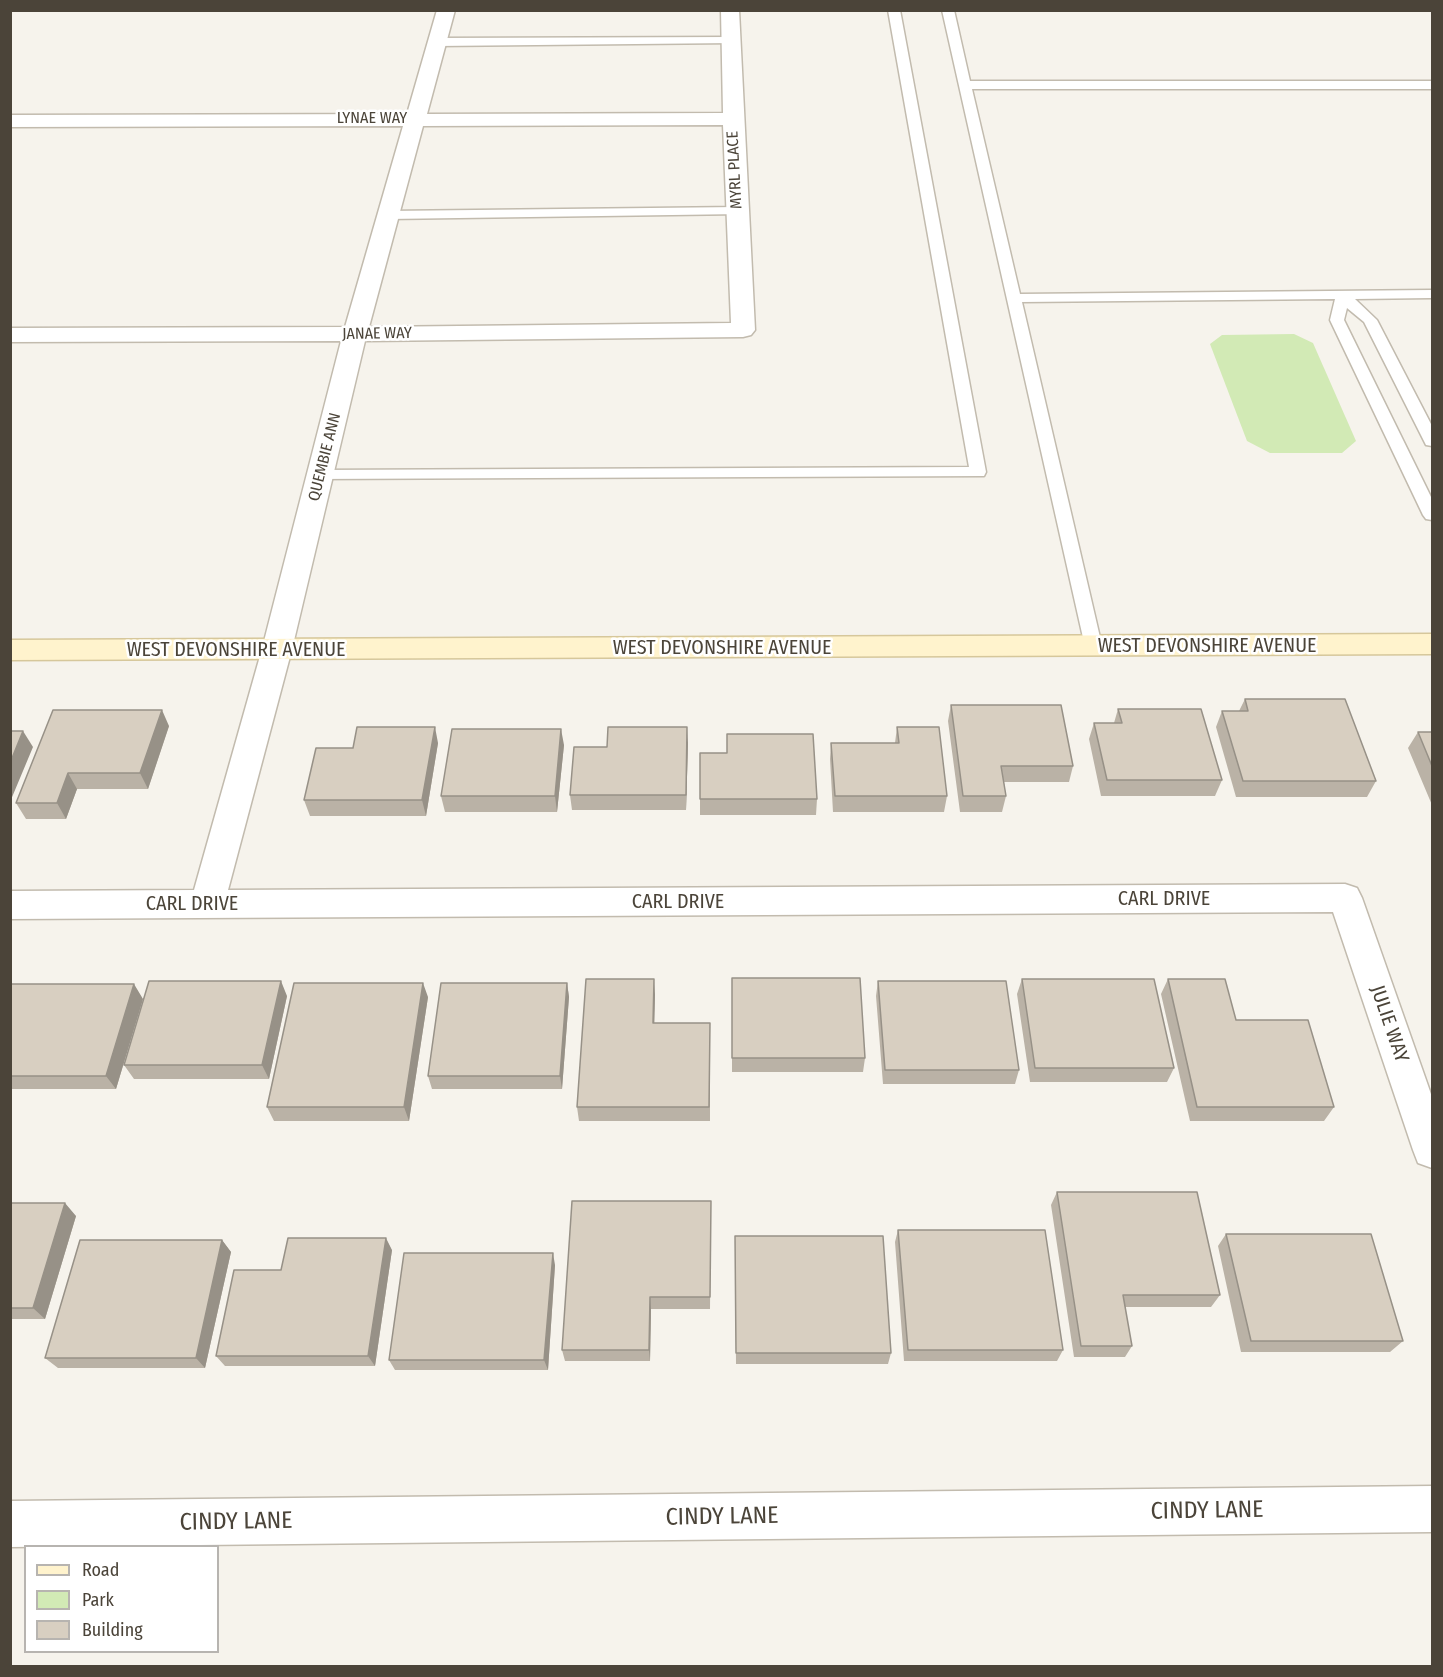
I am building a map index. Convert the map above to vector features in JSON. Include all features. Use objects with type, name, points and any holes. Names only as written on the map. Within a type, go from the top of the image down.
[{"type":"street","name":"QUEMBIE ANN","points":[[207,904],[277,649],[355,334],[446,10]]},
{"type":"street","name":"MYRL PLACE","points":[[730,10],[743,330]]},
{"type":"street","name":"LYNAE WAY","points":[[10,121],[733,119]]},
{"type":"street","name":"JANAE WAY","points":[[10,335],[743,330]]},
{"type":"street","name":"WEST DEVONSHIRE AVENUE","points":[[10,650],[1432,644]]},
{"type":"street","name":"CARL DRIVE","points":[[10,905],[1345,898]]},
{"type":"street","name":"JULIE WAY","points":[[1345,898],[1432,1150]]},
{"type":"street","name":"CINDY LANE","points":[[10,1524],[1432,1509]]},
{"type":"lane","points":[[320,475],[978,472],[894,10]]},
{"type":"lane","points":[[948,10],[1093,646]]},
{"type":"lane","points":[[437,42],[731,41]]},
{"type":"lane","points":[[965,85],[1432,85]]},
{"type":"lane","points":[[388,215],[738,210]]},
{"type":"lane","points":[[1014,298],[1432,294]]},
{"type":"lane","points":[[1343,296],[1370,321],[1432,441]]},
{"type":"lane","points":[[1343,296],[1337,320],[1432,515]]},
{"type":"lane","points":[[1403,455],[1432,455]]},
{"type":"green space","points":[[1294,334],[1313,343],[1356,441],[1342,453],[1270,453],[1247,441],[1210,344],[1222,335]]},
{"type":"building","points":[[1245,699],[1345,699],[1376,781],[1243,781],[1222,711],[1248,711]]},
{"type":"building","points":[[951,705],[1061,705],[1073,766],[1001,766],[1006,796],[963,796]]},
{"type":"building","points":[[1118,709],[1201,709],[1222,780],[1107,780],[1094,723],[1122,723]]},
{"type":"building","points":[[53,710],[162,710],[140,773],[68,773],[57,803],[16,803]]},
{"type":"building","points":[[357,727],[435,727],[422,800],[304,800],[316,748],[353,748]]},
{"type":"building","points":[[608,727],[687,727],[686,795],[570,795],[574,747],[607,747]]},
{"type":"building","points":[[897,727],[939,727],[947,796],[835,796],[831,743],[899,743]]},
{"type":"building","points":[[452,729],[561,729],[555,796],[441,796]]},
{"type":"building","points":[[10,731],[23,731],[10,763]]},
{"type":"building","points":[[1418,732],[1432,732],[1432,766]]},
{"type":"building","points":[[727,734],[813,734],[817,799],[700,799],[700,753],[727,753]]},
{"type":"building","points":[[732,978],[860,978],[865,1058],[732,1058]]},
{"type":"building","points":[[586,979],[654,979],[653,1023],[710,1023],[709,1107],[577,1107]]},
{"type":"building","points":[[1022,979],[1154,979],[1174,1068],[1035,1068]]},
{"type":"building","points":[[1168,979],[1225,979],[1236,1020],[1308,1020],[1334,1107],[1197,1107]]},
{"type":"building","points":[[149,981],[281,981],[262,1065],[124,1065]]},
{"type":"building","points":[[878,981],[1006,981],[1019,1070],[885,1070]]},
{"type":"building","points":[[294,983],[423,983],[404,1107],[267,1107]]},
{"type":"building","points":[[441,983],[567,983],[560,1076],[428,1076]]},
{"type":"building","points":[[10,984],[134,984],[106,1076],[10,1076]]},
{"type":"building","points":[[1057,1192],[1197,1192],[1220,1295],[1123,1295],[1132,1346],[1081,1346]]},
{"type":"building","points":[[572,1201],[711,1201],[710,1297],[650,1297],[649,1350],[562,1350]]},
{"type":"building","points":[[10,1203],[65,1203],[33,1308],[10,1308]]},
{"type":"building","points":[[898,1230],[1045,1230],[1063,1350],[908,1350]]},
{"type":"building","points":[[1226,1234],[1371,1234],[1403,1341],[1251,1341]]},
{"type":"building","points":[[735,1236],[883,1236],[891,1353],[736,1353]]},
{"type":"building","points":[[288,1238],[386,1238],[368,1356],[216,1356],[234,1270],[281,1270]]},
{"type":"building","points":[[80,1240],[222,1240],[196,1358],[45,1358]]},
{"type":"building","points":[[404,1253],[553,1253],[544,1360],[389,1360]]}]
